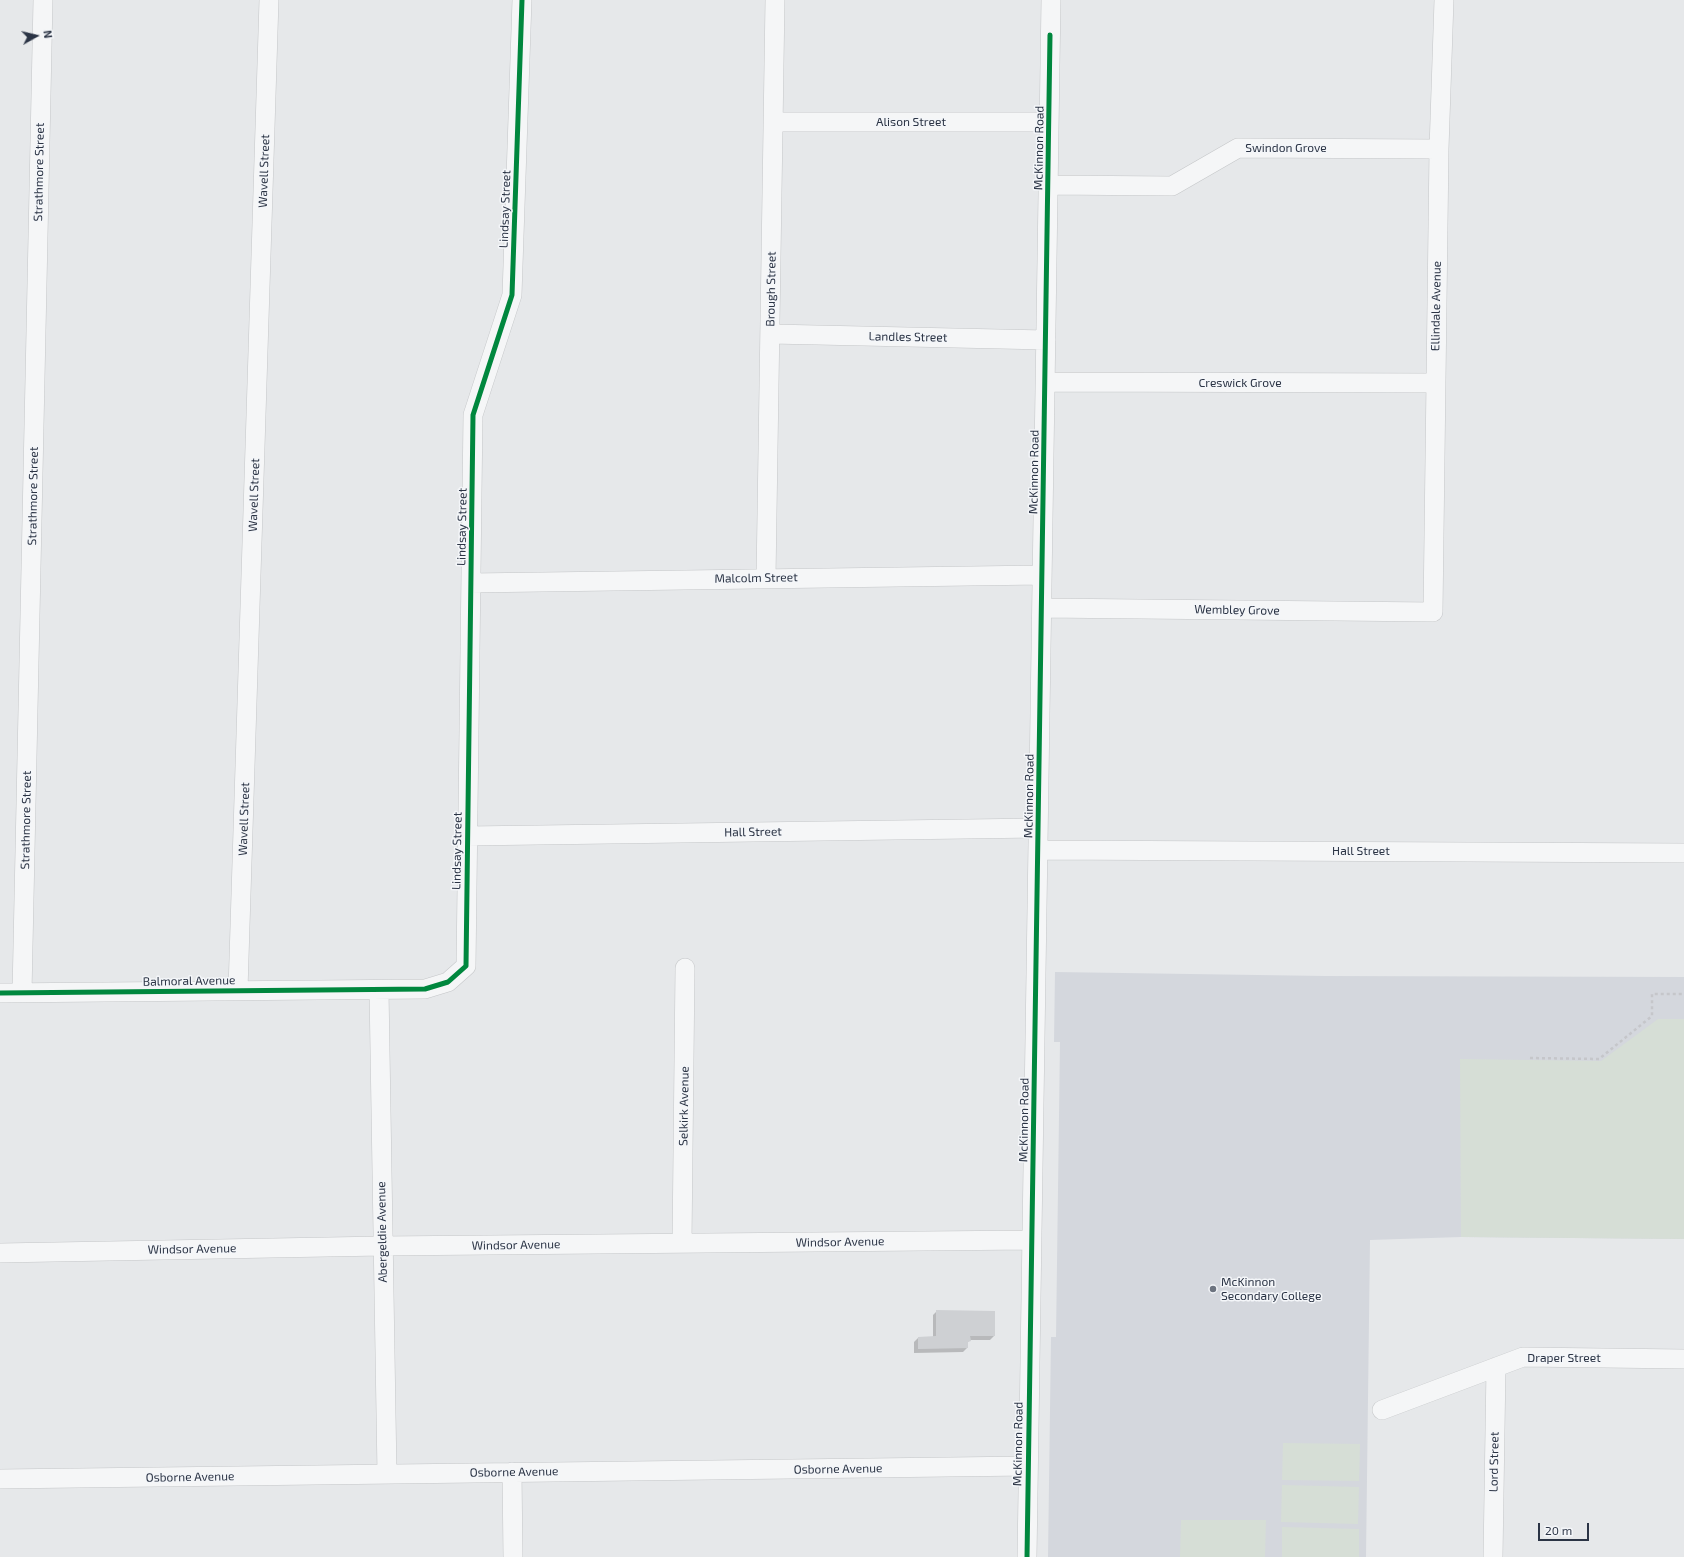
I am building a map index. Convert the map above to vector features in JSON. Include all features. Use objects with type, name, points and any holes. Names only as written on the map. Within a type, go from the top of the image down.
[{"type":"street","name":"Strathmore Street","points":[[22,993],[43,0]]},
{"type":"street","name":"Wavell Street","points":[[238,990],[269,0]]},
{"type":"street","name":"Lindsay Street","points":[[378,990],[425,989],[448,982],[466,966],[473,415],[512,295],[522,0]]},
{"type":"street","name":"Brough Street","points":[[766,578],[771,334],[775,0]]},
{"type":"street","name":"McKinnon Road","points":[[1027,1557],[1051,0]]},
{"type":"street","name":"Ellindale Avenue","points":[[1432,612],[1439,149],[1444,0]]},
{"type":"street","name":"Alison Street","points":[[774,122],[1049,122]]},
{"type":"street","name":"Swindon Grove","points":[[1048,185],[1172,186],[1238,148],[1439,149]]},
{"type":"street","name":"Landles Street","points":[[771,334],[1046,340]]},
{"type":"street","name":"Creswick Grove","points":[[1045,382],[1435,383]]},
{"type":"street","name":"Malcolm Street","points":[[471,583],[1042,574]]},
{"type":"street","name":"Wembley Grove","points":[[1042,608],[1432,612]]},
{"type":"street","name":"Hall Street","points":[[468,836],[1038,828]]},
{"type":"street","name":"Hall Street","points":[[1038,850],[1684,853]]},
{"type":"street","name":"Selkirk Avenue","points":[[682,1243],[685,968]]},
{"type":"street","name":"Balmoral Avenue","points":[[0,993],[378,990]]},
{"type":"street","name":"Abergeldie Avenue","points":[[378,990],[386,1474]]},
{"type":"street","name":"Windsor Avenue","points":[[0,1252],[382,1246],[1032,1240]]},
{"type":"street","name":"Draper Street","points":[[1382,1410],[1523,1357],[1684,1358]]},
{"type":"street","name":"Lord Street","points":[[1493,1557],[1496,1367]]},
{"type":"street","name":"Osborne Avenue","points":[[0,1479],[1028,1466]]},
{"type":"street","points":[[512,1472],[512,1557]]},
{"type":"path","points":[[1530,1058],[1599,1059],[1652,1016],[1652,994],[1684,994]]},
{"type":"shaded area","name":"McKinnon Secondary College","points":[[1055,972],[1325,976],[1684,977],[1684,1239],[1461,1237],[1370,1240],[1366,1557],[1048,1557],[1051,1337],[1056,1337],[1060,1042],[1054,1042]]},
{"type":"shaded area","points":[[1658,1019],[1684,1019],[1684,1239],[1461,1237],[1460,1059],[1601,1061]]},
{"type":"shaded area","points":[[1283,1443],[1360,1444],[1359,1481],[1282,1480]]},
{"type":"shaded area","points":[[1282,1485],[1359,1487],[1358,1524],[1281,1522]]},
{"type":"shaded area","points":[[1181,1520],[1266,1520],[1265,1557],[1180,1557]]},
{"type":"shaded area","points":[[1282,1527],[1359,1529],[1359,1557],[1282,1557]]},
{"type":"building","points":[[936,1310],[995,1311],[995,1336],[970,1336],[971,1341],[968,1342],[968,1348],[918,1349],[918,1337],[936,1336]]},
{"type":"cycle path","points":[[0,993],[425,989],[448,982],[466,966],[473,415],[512,295],[522,0]]},
{"type":"cycle path","points":[[1027,1557],[1050,35]]},
{"type":"place","name":"McKinnon Secondary College","points":[[1213,1289]]}]
